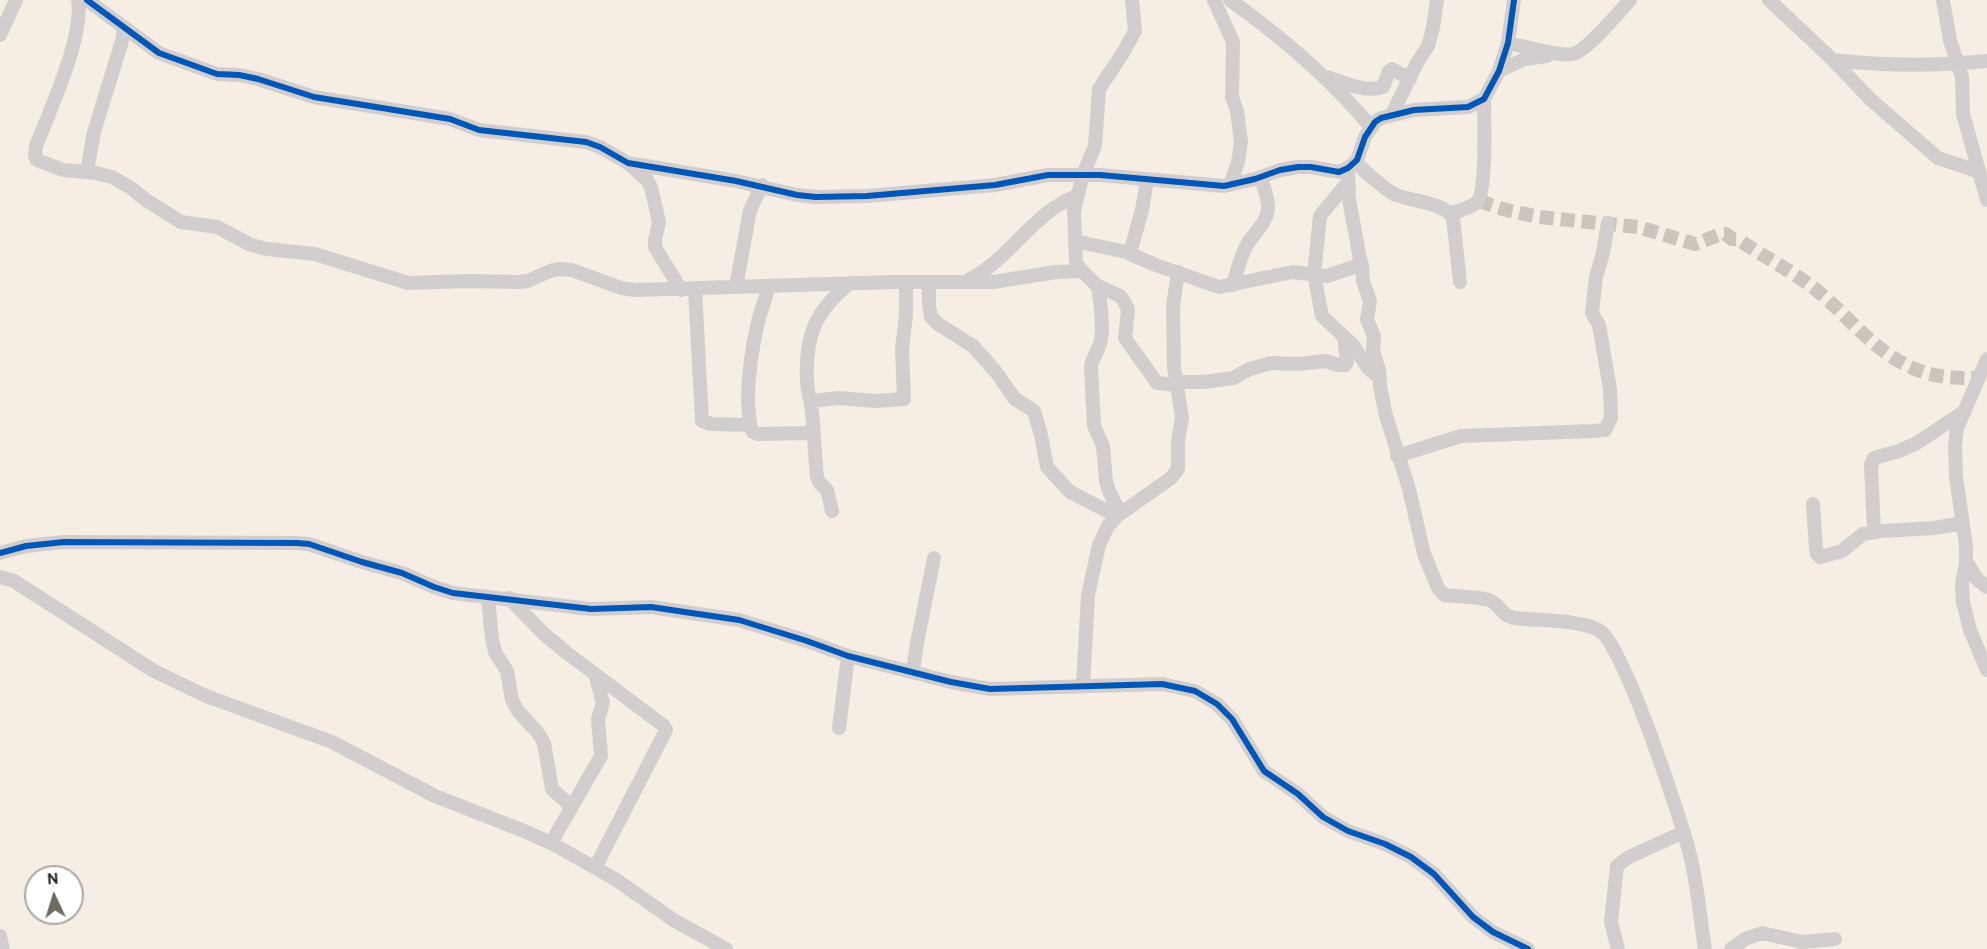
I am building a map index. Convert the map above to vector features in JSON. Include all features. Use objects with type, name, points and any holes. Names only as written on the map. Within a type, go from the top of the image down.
[{"type":"street","points":[[0,35],[16,0]]},
{"type":"street","points":[[78,0],[80,10],[68,62],[36,146],[35,156],[41,162],[63,170],[104,174],[120,181],[181,222],[216,227],[251,245],[315,254],[408,283],[519,282],[528,281],[559,269],[572,270],[628,289],[906,282],[962,283],[1007,280],[1043,273],[1082,271]]},
{"type":"street","points":[[87,0],[159,52],[217,74],[258,79],[314,97],[450,120],[487,132],[586,142],[628,163],[647,180],[651,187],[659,222],[654,243],[688,289],[702,421],[711,424],[750,425]]},
{"type":"street","points":[[1132,0],[1136,31],[1099,89],[1095,146],[1083,175],[1074,210],[1075,257],[1082,271],[1098,286],[1120,296],[1124,301],[1128,310],[1125,338],[1157,383],[1176,384],[1233,378],[1250,369],[1271,363],[1298,364],[1326,361],[1338,365],[1345,364],[1348,354],[1344,336]]},
{"type":"street","points":[[1214,0],[1233,42],[1232,97],[1237,111],[1241,142],[1238,162],[1230,185]]},
{"type":"street","points":[[1230,0],[1324,75],[1371,127]]},
{"type":"street","points":[[1392,114],[1428,46],[1437,0]]},
{"type":"street","points":[[1451,213],[1476,203],[1481,195],[1484,99],[1499,71],[1508,43],[1514,0]]},
{"type":"street","points":[[1499,71],[1525,59],[1576,54],[1592,41],[1630,0]]},
{"type":"street","points":[[1769,0],[1833,60],[1871,100],[1938,158],[1977,171]]},
{"type":"street","points":[[1943,0],[1947,28],[1962,77],[1961,106],[1977,171],[1987,200]]},
{"type":"street","points":[[87,171],[94,132],[122,41],[124,27]]},
{"type":"street","points":[[1508,43],[1564,54]]},
{"type":"street","points":[[1833,60],[1889,65],[1959,65],[1987,61]]},
{"type":"street","points":[[1324,75],[1350,85],[1377,89],[1383,87],[1392,69],[1410,79]]},
{"type":"street","points":[[1380,378],[1368,368],[1353,345],[1321,314],[1314,274],[1320,216],[1350,171],[1375,122],[1392,114],[1414,110],[1468,107],[1484,99]]},
{"type":"street","points":[[628,163],[762,186],[797,195],[837,198],[995,185],[1048,175],[1083,175],[1215,186],[1230,185],[1298,167],[1338,172],[1350,171],[1395,194],[1451,213],[1454,218],[1460,282]]},
{"type":"street","points":[[1350,171],[1348,199],[1362,265],[1363,281],[1370,301],[1367,320],[1374,336],[1373,350],[1386,416],[1408,489],[1424,554],[1435,582],[1444,595],[1492,601],[1509,617],[1551,619],[1597,630],[1606,636],[1618,658],[1653,742],[1684,832],[1695,879],[1705,949]]},
{"type":"street","points":[[1233,285],[1242,255],[1266,216],[1268,203],[1261,177]]},
{"type":"street","points":[[1130,253],[1142,210],[1147,180]]},
{"type":"street","points":[[736,287],[750,210],[762,186]]},
{"type":"street","points":[[962,283],[987,269],[1049,211],[1060,203],[1077,196]]},
{"type":"street","points":[[1397,456],[1461,435],[1593,431],[1605,430],[1608,427],[1611,418],[1610,389],[1599,325],[1592,313],[1596,277],[1608,223]]},
{"type":"street","points":[[1074,242],[1130,253],[1219,287],[1293,272],[1328,276],[1357,266],[1360,259]]},
{"type":"street","points":[[1083,686],[1084,630],[1099,545],[1108,526],[1119,514],[1176,473],[1182,418],[1176,384],[1173,306],[1178,273]]},
{"type":"street","points":[[810,401],[838,398],[875,401],[904,399],[902,349],[906,315],[906,282]]},
{"type":"street","points":[[929,282],[930,316],[938,324],[973,346],[996,372],[1015,399],[1034,411],[1049,470],[1070,492],[1119,514]]},
{"type":"street","points":[[832,512],[827,490],[817,477],[807,380],[809,348],[813,326],[828,303],[850,284]]},
{"type":"street","points":[[768,286],[749,371],[750,425],[756,434],[813,433]]},
{"type":"street","points":[[1098,286],[1102,336],[1091,366],[1094,426],[1103,446],[1106,481],[1119,514]]},
{"type":"street","points":[[1987,360],[1957,428],[1954,445],[1966,561],[1962,584],[1964,609],[1971,634],[1987,670]]},
{"type":"street","points":[[1874,532],[1871,465],[1874,458],[1900,451],[1917,443],[1965,411]]},
{"type":"street","points":[[1814,504],[1818,557],[1842,551],[1863,534],[1935,528],[1963,523]]},
{"type":"street","points":[[0,553],[26,546],[64,542],[309,544],[402,573],[453,593],[591,609],[651,607],[739,620],[848,656],[958,684],[990,689],[1162,684],[1180,686],[1204,695],[1232,719],[1269,775],[1298,794],[1323,817],[1422,864],[1434,873],[1473,916],[1493,932],[1528,949]]},
{"type":"street","points":[[913,671],[934,558]]},
{"type":"street","points":[[1966,561],[1977,579],[1987,587]]},
{"type":"street","points":[[0,577],[14,581],[145,665],[206,696],[332,742],[435,796],[551,843],[615,879],[675,921],[726,949]]},
{"type":"street","points":[[488,597],[492,639],[495,651],[507,671],[512,700],[543,743],[552,789],[558,797],[572,806]]},
{"type":"street","points":[[509,598],[544,634],[664,726],[666,730],[595,868]]},
{"type":"street","points":[[839,728],[848,656]]},
{"type":"street","points":[[551,843],[600,756],[598,719],[603,703],[595,674]]},
{"type":"street","points":[[1618,949],[1611,922],[1617,866],[1629,857],[1684,832]]},
{"type":"street","points":[[1493,932],[1502,949]]},
{"type":"street","points":[[1731,949],[1745,939],[1762,933],[1802,942],[1835,939]]},
{"type":"street","points":[[0,936],[3,949]]},
{"type":"tunnel","points":[[1479,201],[1539,217],[1638,227],[1695,244],[1726,234],[1732,239],[1738,239],[1806,282],[1890,356],[1920,371],[1934,375],[1979,378]]},
{"type":"cycle path","points":[[87,0],[159,53],[217,74],[258,79],[314,97],[450,119],[479,130],[586,142],[628,163],[816,197],[867,196],[995,185],[1048,175],[1100,175],[1224,186],[1298,167],[1339,172],[1357,160],[1365,137],[1375,122],[1381,118],[1414,110],[1468,107],[1484,99],[1499,71],[1508,43],[1514,0]]},
{"type":"cycle path","points":[[0,553],[26,546],[64,542],[309,544],[402,573],[453,593],[591,609],[651,607],[739,620],[848,656],[951,682],[990,689],[1162,684],[1195,691],[1217,704],[1232,719],[1264,771],[1298,794],[1323,817],[1348,831],[1385,844],[1411,857],[1434,874],[1473,917],[1493,932],[1528,949]]}]
